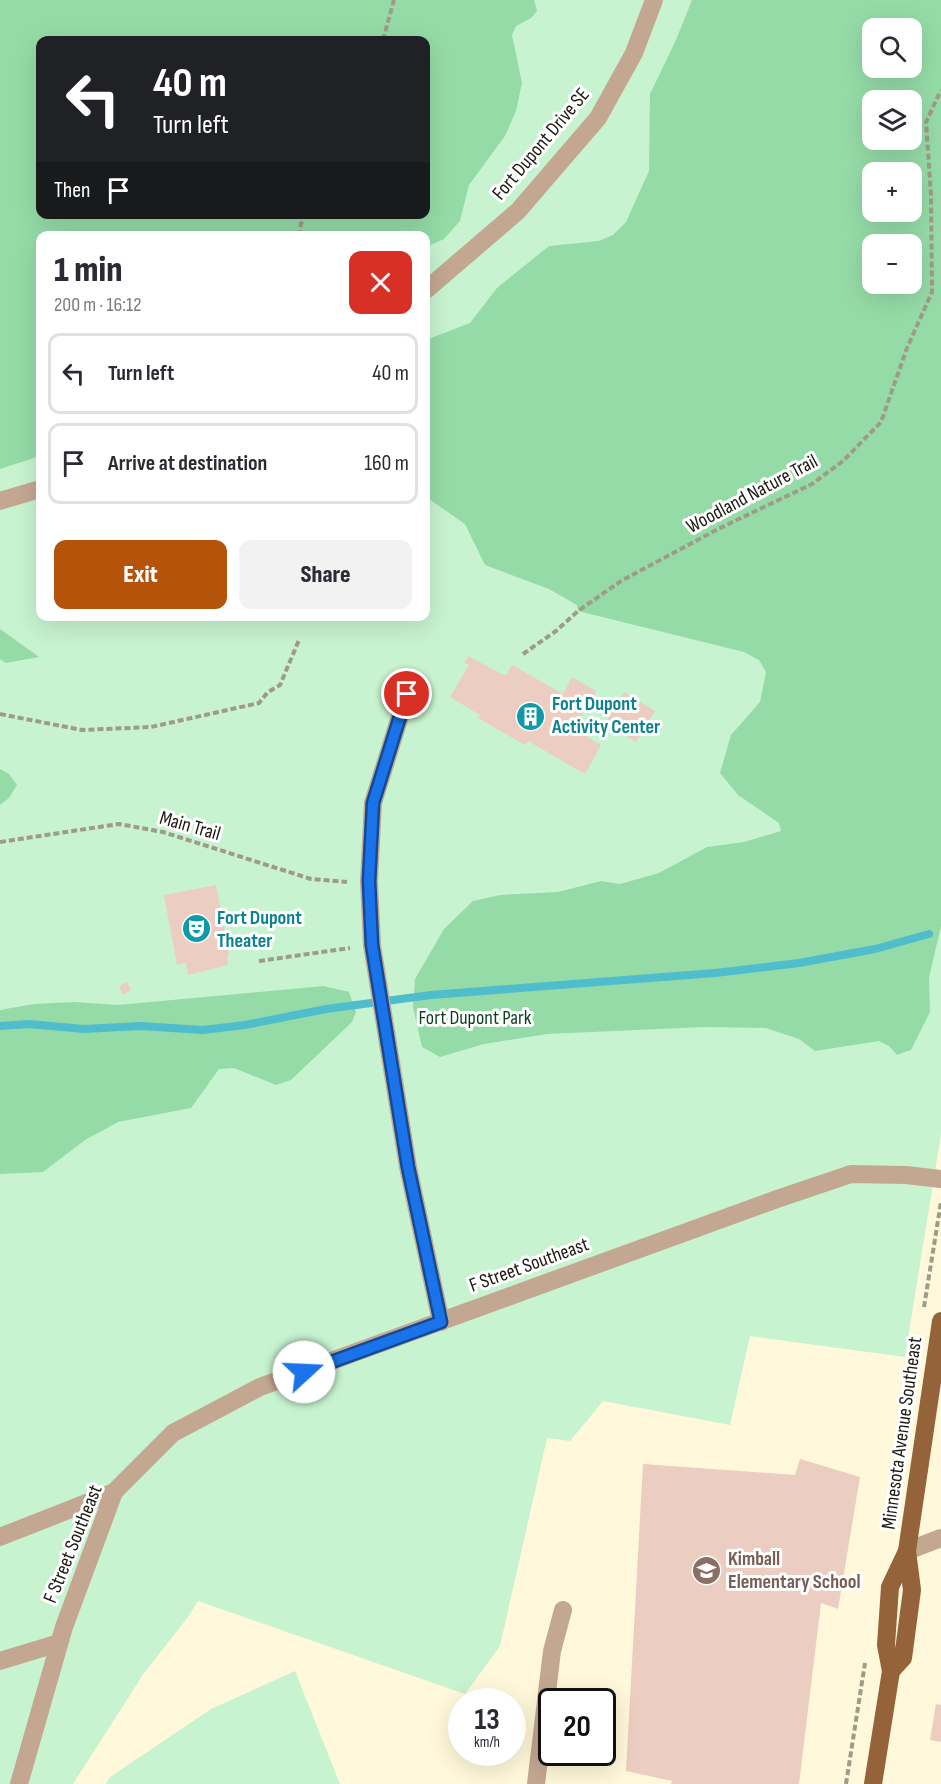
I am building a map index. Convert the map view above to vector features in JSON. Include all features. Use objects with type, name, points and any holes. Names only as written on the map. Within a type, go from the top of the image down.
[{"type":"main road","name":"Minnesota Avenue Southeast","points":[[873,1784],[891,1671],[903,1658],[912,1590],[907,1551],[941,1321]]},
{"type":"street","name":"Fort Dupont Drive SE","points":[[430,287],[518,211],[598,118],[634,53],[654,0]]},
{"type":"street","points":[[0,501],[36,490]]},
{"type":"street","points":[[407,694],[373,803],[369,881],[372,945],[408,1167],[441,1322]]},
{"type":"street","name":"F Street Southeast","points":[[19,1784],[59,1643],[114,1492],[173,1433],[260,1387],[851,1174],[906,1175],[941,1179]]},
{"type":"street","points":[[0,1538],[114,1492]]},
{"type":"street","points":[[907,1551],[941,1538]]},
{"type":"street","points":[[536,1784],[552,1651],[562,1610]]},
{"type":"street","points":[[0,1661],[59,1643]]},
{"type":"path","points":[[384,36],[394,0]]},
{"type":"path","name":"Woodland Nature Trail","points":[[523,654],[556,631],[578,610],[621,581],[718,529],[812,484],[843,461],[881,422],[908,348],[932,292],[931,195],[926,122],[941,90]]},
{"type":"path","points":[[0,714],[82,730],[151,726],[259,703],[268,692],[280,685],[300,640]]},
{"type":"path","name":"Main Trail","points":[[0,842],[119,824],[163,832],[310,879],[369,881]]},
{"type":"path","points":[[259,961],[372,945]]},
{"type":"path","points":[[937,1229],[941,1202]]},
{"type":"green space","name":"Fort Dupont Park","points":[[0,0],[941,0],[941,1134],[905,1357],[750,1336],[730,1425],[603,1401],[570,1441],[547,1438],[500,1646],[469,1688],[448,1688],[198,1601],[144,1673],[73,1784],[0,1784]]},
{"type":"green space","points":[[0,0],[534,0],[537,11],[531,18],[516,26],[512,35],[522,83],[516,111],[505,136],[469,185],[460,221],[444,239],[430,245],[430,231],[36,231],[36,457],[0,469]]},
{"type":"green space","points":[[692,0],[941,0],[941,926],[929,978],[930,1012],[911,1050],[897,1055],[889,1046],[879,1041],[815,1051],[799,1039],[766,1028],[703,1027],[547,1034],[484,1044],[440,1057],[422,1047],[413,1007],[415,979],[444,929],[473,901],[500,895],[558,892],[601,881],[620,884],[659,873],[707,847],[744,842],[781,831],[779,823],[738,795],[720,773],[731,735],[760,702],[766,672],[759,660],[744,652],[578,611],[577,605],[549,589],[485,565],[465,524],[430,500],[430,338],[470,323],[497,288],[549,246],[599,241],[613,235],[626,222],[649,171],[650,94]]},
{"type":"green space","points":[[0,629],[39,657],[6,663],[0,659]]},
{"type":"green space","points":[[0,769],[9,774],[17,785],[9,798],[0,805]]},
{"type":"green space","points":[[324,986],[349,992],[356,1012],[352,1022],[291,1080],[276,1085],[234,1068],[219,1069],[191,1108],[118,1122],[85,1140],[43,1172],[0,1174],[0,1010],[34,1004],[74,1002],[118,1005]]},
{"type":"green space","points":[[295,1671],[340,1784],[106,1784],[110,1777],[211,1709]]},
{"type":"building","name":"Fort Dupont Activity Center","points":[[468,656],[506,676],[512,665],[563,694],[572,677],[596,691],[574,729],[601,745],[585,774],[528,741],[525,745],[478,718],[480,715],[450,697],[469,665],[464,663]]},
{"type":"building","points":[[624,692],[655,711],[636,742],[605,724]]},
{"type":"building","points":[[216,885],[229,955],[227,956],[228,965],[188,975],[186,962],[177,965],[164,895]]},
{"type":"building","points":[[127,982],[131,990],[123,995],[119,986]]},
{"type":"building","points":[[800,1459],[860,1477],[838,1609],[821,1603],[799,1784],[671,1784],[672,1781],[626,1771],[643,1464],[795,1475]]},
{"type":"building","points":[[936,1704],[941,1705],[941,1742],[930,1740]]},
{"type":"waterway","points":[[0,1026],[29,1024],[84,1029],[140,1026],[203,1030],[245,1025],[326,1009],[431,995],[715,973],[799,963],[875,949],[929,934]]},
{"type":"place","name":"Fort Dupont Activity Center","points":[[531,716]]},
{"type":"place","name":"Fort Dupont Theater","points":[[196,929]]},
{"type":"place","name":"Kimball Elementary School","points":[[707,1571]]},
{"type":"route","points":[[304,1372],[441,1322],[408,1167],[370,924],[369,881],[373,803],[407,694]]}]
